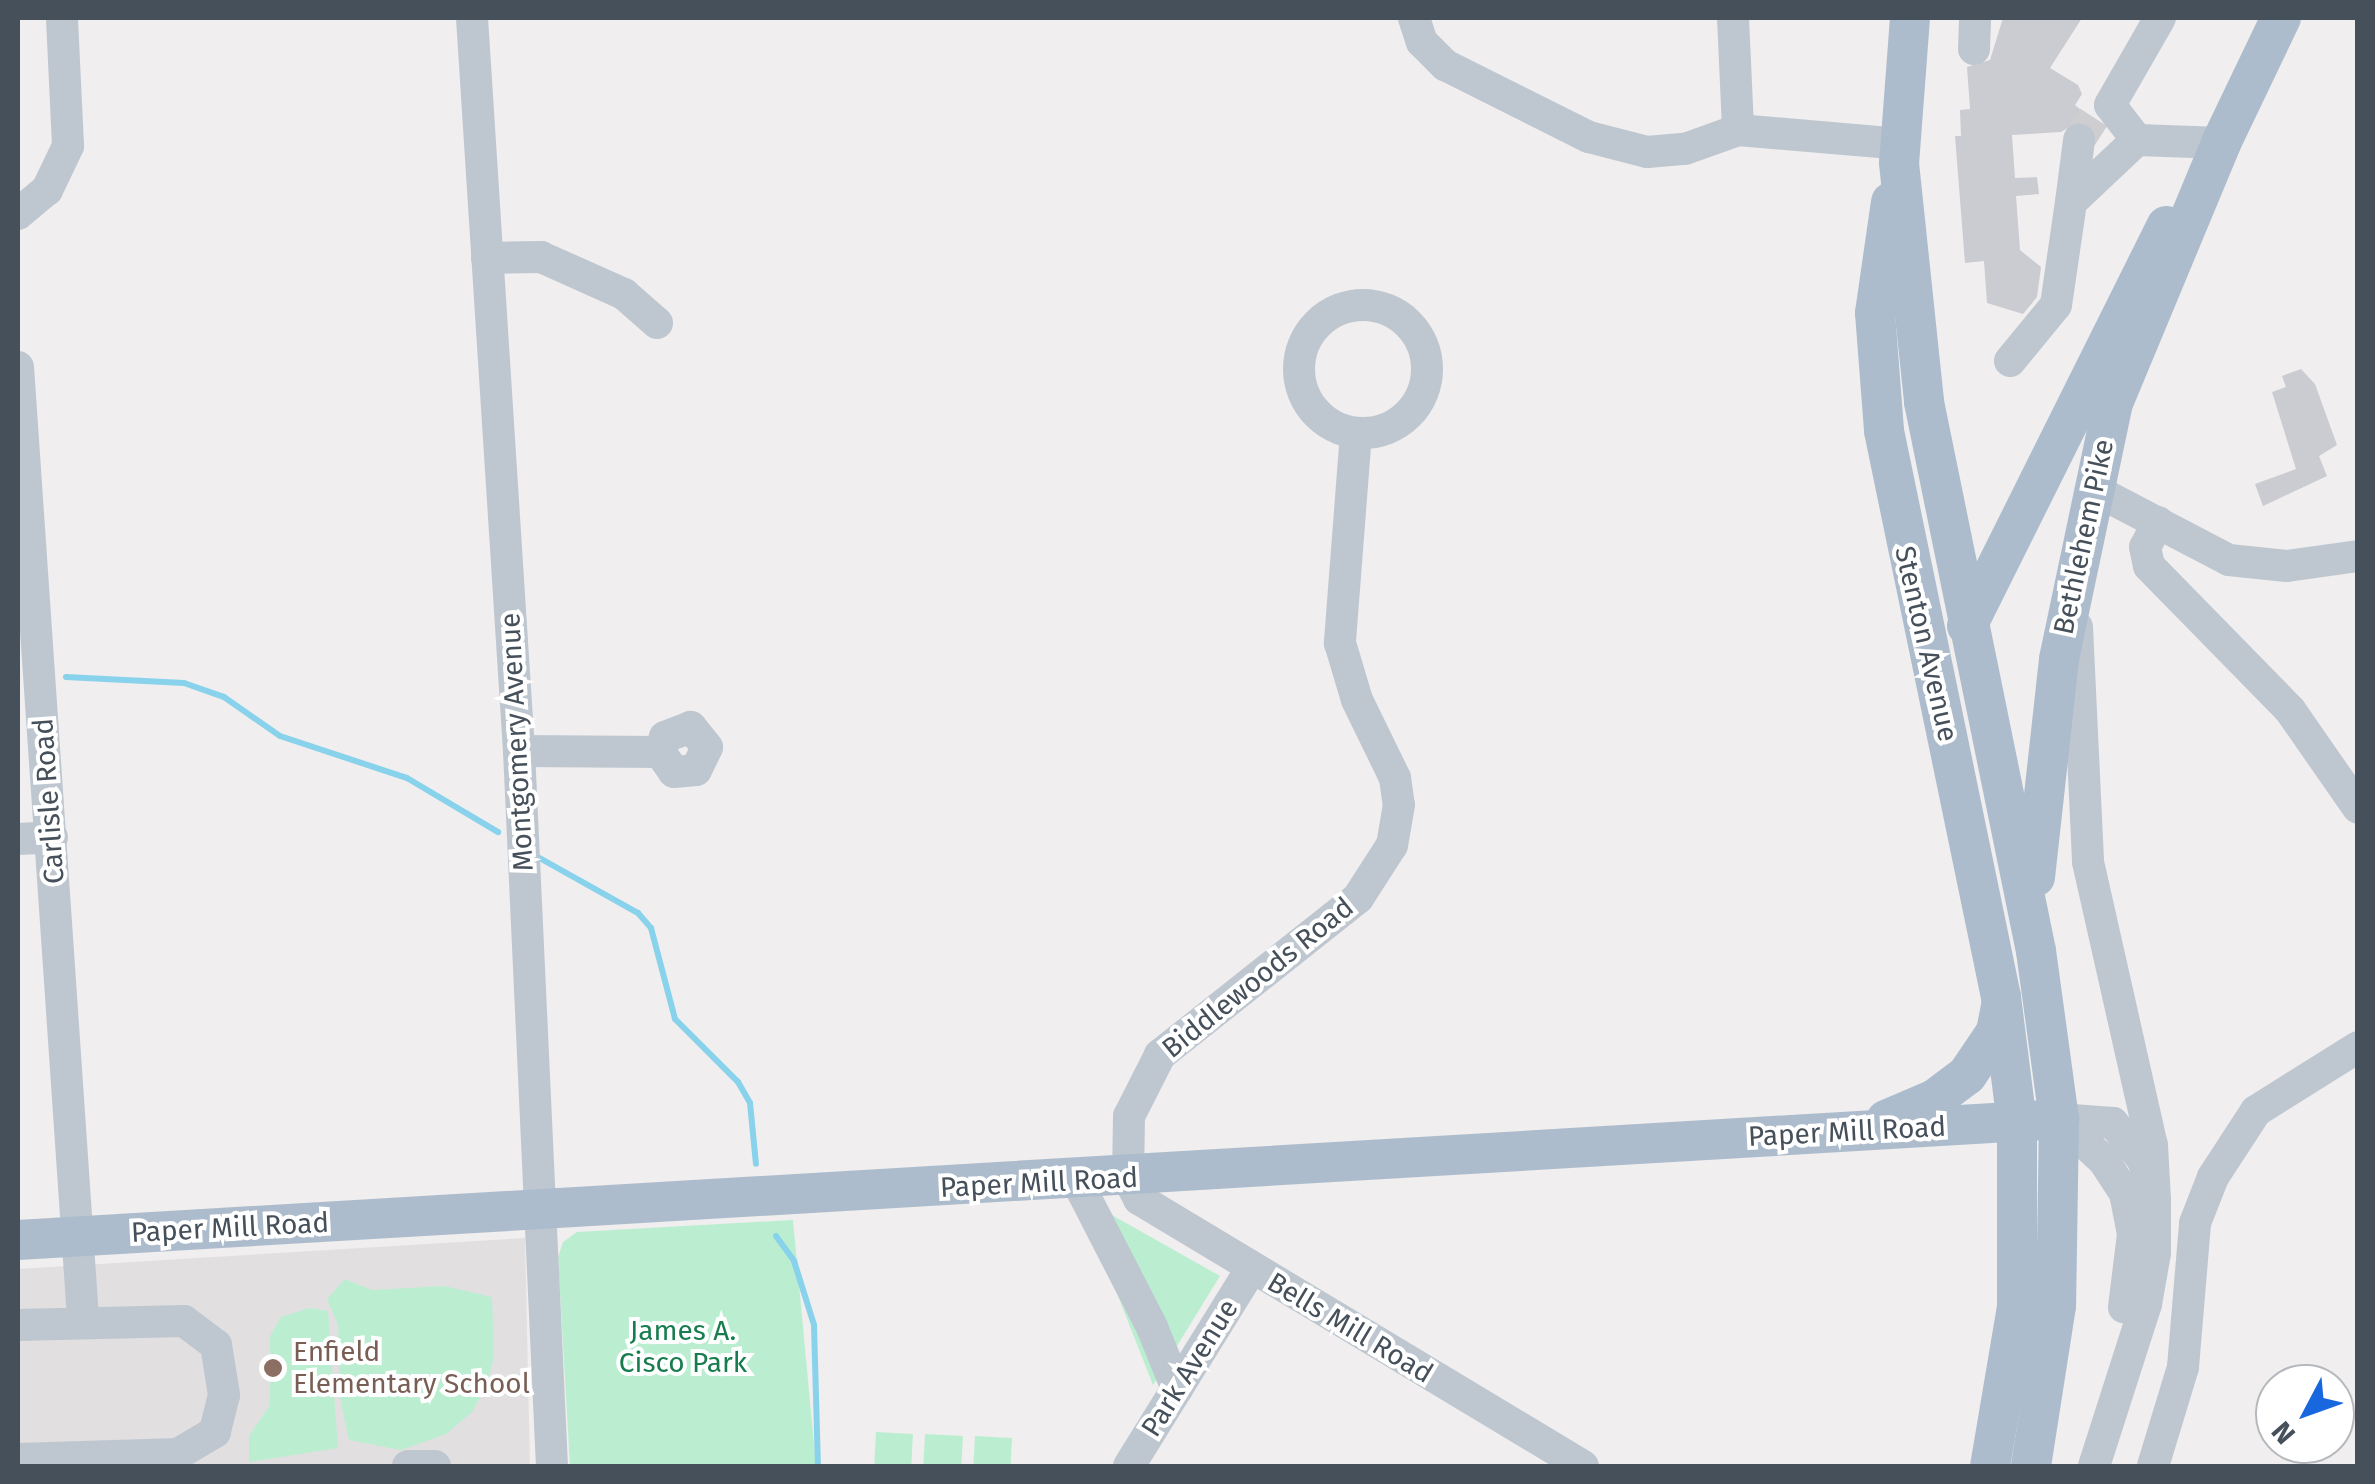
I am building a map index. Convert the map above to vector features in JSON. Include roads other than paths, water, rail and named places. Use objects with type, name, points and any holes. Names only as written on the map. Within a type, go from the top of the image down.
[{"type":"main road","name":"Stenton Avenue","points":[[1910,18],[1900,154],[1876,286],[1879,390],[1899,524],[2002,997],[2018,1122]]},
{"type":"main road","name":"Bethlehem Pike","points":[[2036,951],[2040,819],[2076,568],[2113,403],[2221,143],[2282,18]]},
{"type":"main road","name":"Bethlehem Pike","points":[[1946,732],[1968,624],[2134,279],[2221,143]]},
{"type":"main road","name":"Stenton Avenue","points":[[1900,154],[1924,402],[2036,951],[2060,1119]]},
{"type":"main road","points":[[1868,1128],[1935,1098],[1967,1075],[1996,1032],[2002,997]]},
{"type":"main road","name":"Paper Mill Road","points":[[18,1240],[537,1214],[2060,1119]]},
{"type":"main road","points":[[2031,1466],[2056,1306],[2060,1119]]},
{"type":"main road","points":[[1990,1466],[2017,1307],[2018,1122]]},
{"type":"street","points":[[18,214],[47,190],[68,146],[62,18]]},
{"type":"street","name":"Montgomery Avenue","points":[[472,18],[518,751],[537,1214],[552,1466]]},
{"type":"street","points":[[1414,18],[1422,42],[1445,65],[1588,136],[1648,152],[1685,149],[1738,130],[1900,154]]},
{"type":"street","points":[[1732,18],[1738,130]]},
{"type":"street","points":[[2010,361],[2056,304],[2071,202],[2094,121],[2160,18]]},
{"type":"street","points":[[2094,121],[2137,140],[2221,143]]},
{"type":"street","points":[[2071,202],[2137,140]]},
{"type":"street","points":[[488,258],[541,257],[624,294],[656,323]]},
{"type":"street","name":"Carlisle Road","points":[[18,367],[83,1319]]},
{"type":"street","name":"Biddlewoods Road","points":[[1128,1178],[1129,1116],[1160,1056],[1358,898],[1392,845],[1399,805],[1395,778],[1358,700],[1340,643],[1356,433]]},
{"type":"street","points":[[2093,489],[2209,553],[2246,564],[2358,556]]},
{"type":"street","points":[[2158,522],[2145,547],[2149,566],[2290,710],[2358,808]]},
{"type":"street","points":[[2076,568],[2088,862],[2152,1145],[2155,1200],[2149,1287],[2094,1466]]},
{"type":"street","points":[[518,751],[660,752]]},
{"type":"street","points":[[18,839],[52,838]]},
{"type":"street","points":[[2153,1466],[2183,1366],[2195,1223],[2212,1176],[2264,1103],[2358,1047]]},
{"type":"street","points":[[2060,1119],[2112,1123],[2143,1160],[2155,1200]]},
{"type":"street","points":[[2060,1119],[2116,1177],[2131,1212],[2114,1396]]},
{"type":"street","name":"Bells Mill Road","points":[[1128,1178],[1139,1198],[1251,1269],[1583,1466]]},
{"type":"street","points":[[1076,1181],[1152,1326],[1176,1389]]},
{"type":"street","name":"Park Avenue","points":[[1129,1466],[1251,1269]]},
{"type":"street","points":[[18,1326],[160,1317],[202,1330],[223,1366],[223,1417],[215,1432],[178,1454],[18,1458]]},
{"type":"street","points":[[408,1466],[435,1466]]},
{"type":"waterway","points":[[66,677],[184,683],[224,697],[280,736],[407,778],[498,832]]},
{"type":"waterway","points":[[536,856],[638,913],[651,928],[675,1019],[738,1082],[750,1103],[756,1164]]},
{"type":"waterway","points":[[776,1236],[794,1261],[814,1325],[818,1466]]},
{"type":"tunnel","points":[[2079,140],[2094,117]]},
{"type":"place","name":"Enfield Elementary School","points":[[273,1368]]},
{"type":"park label","name":"James A. Cisco Park","points":[[683,1347]]}]
